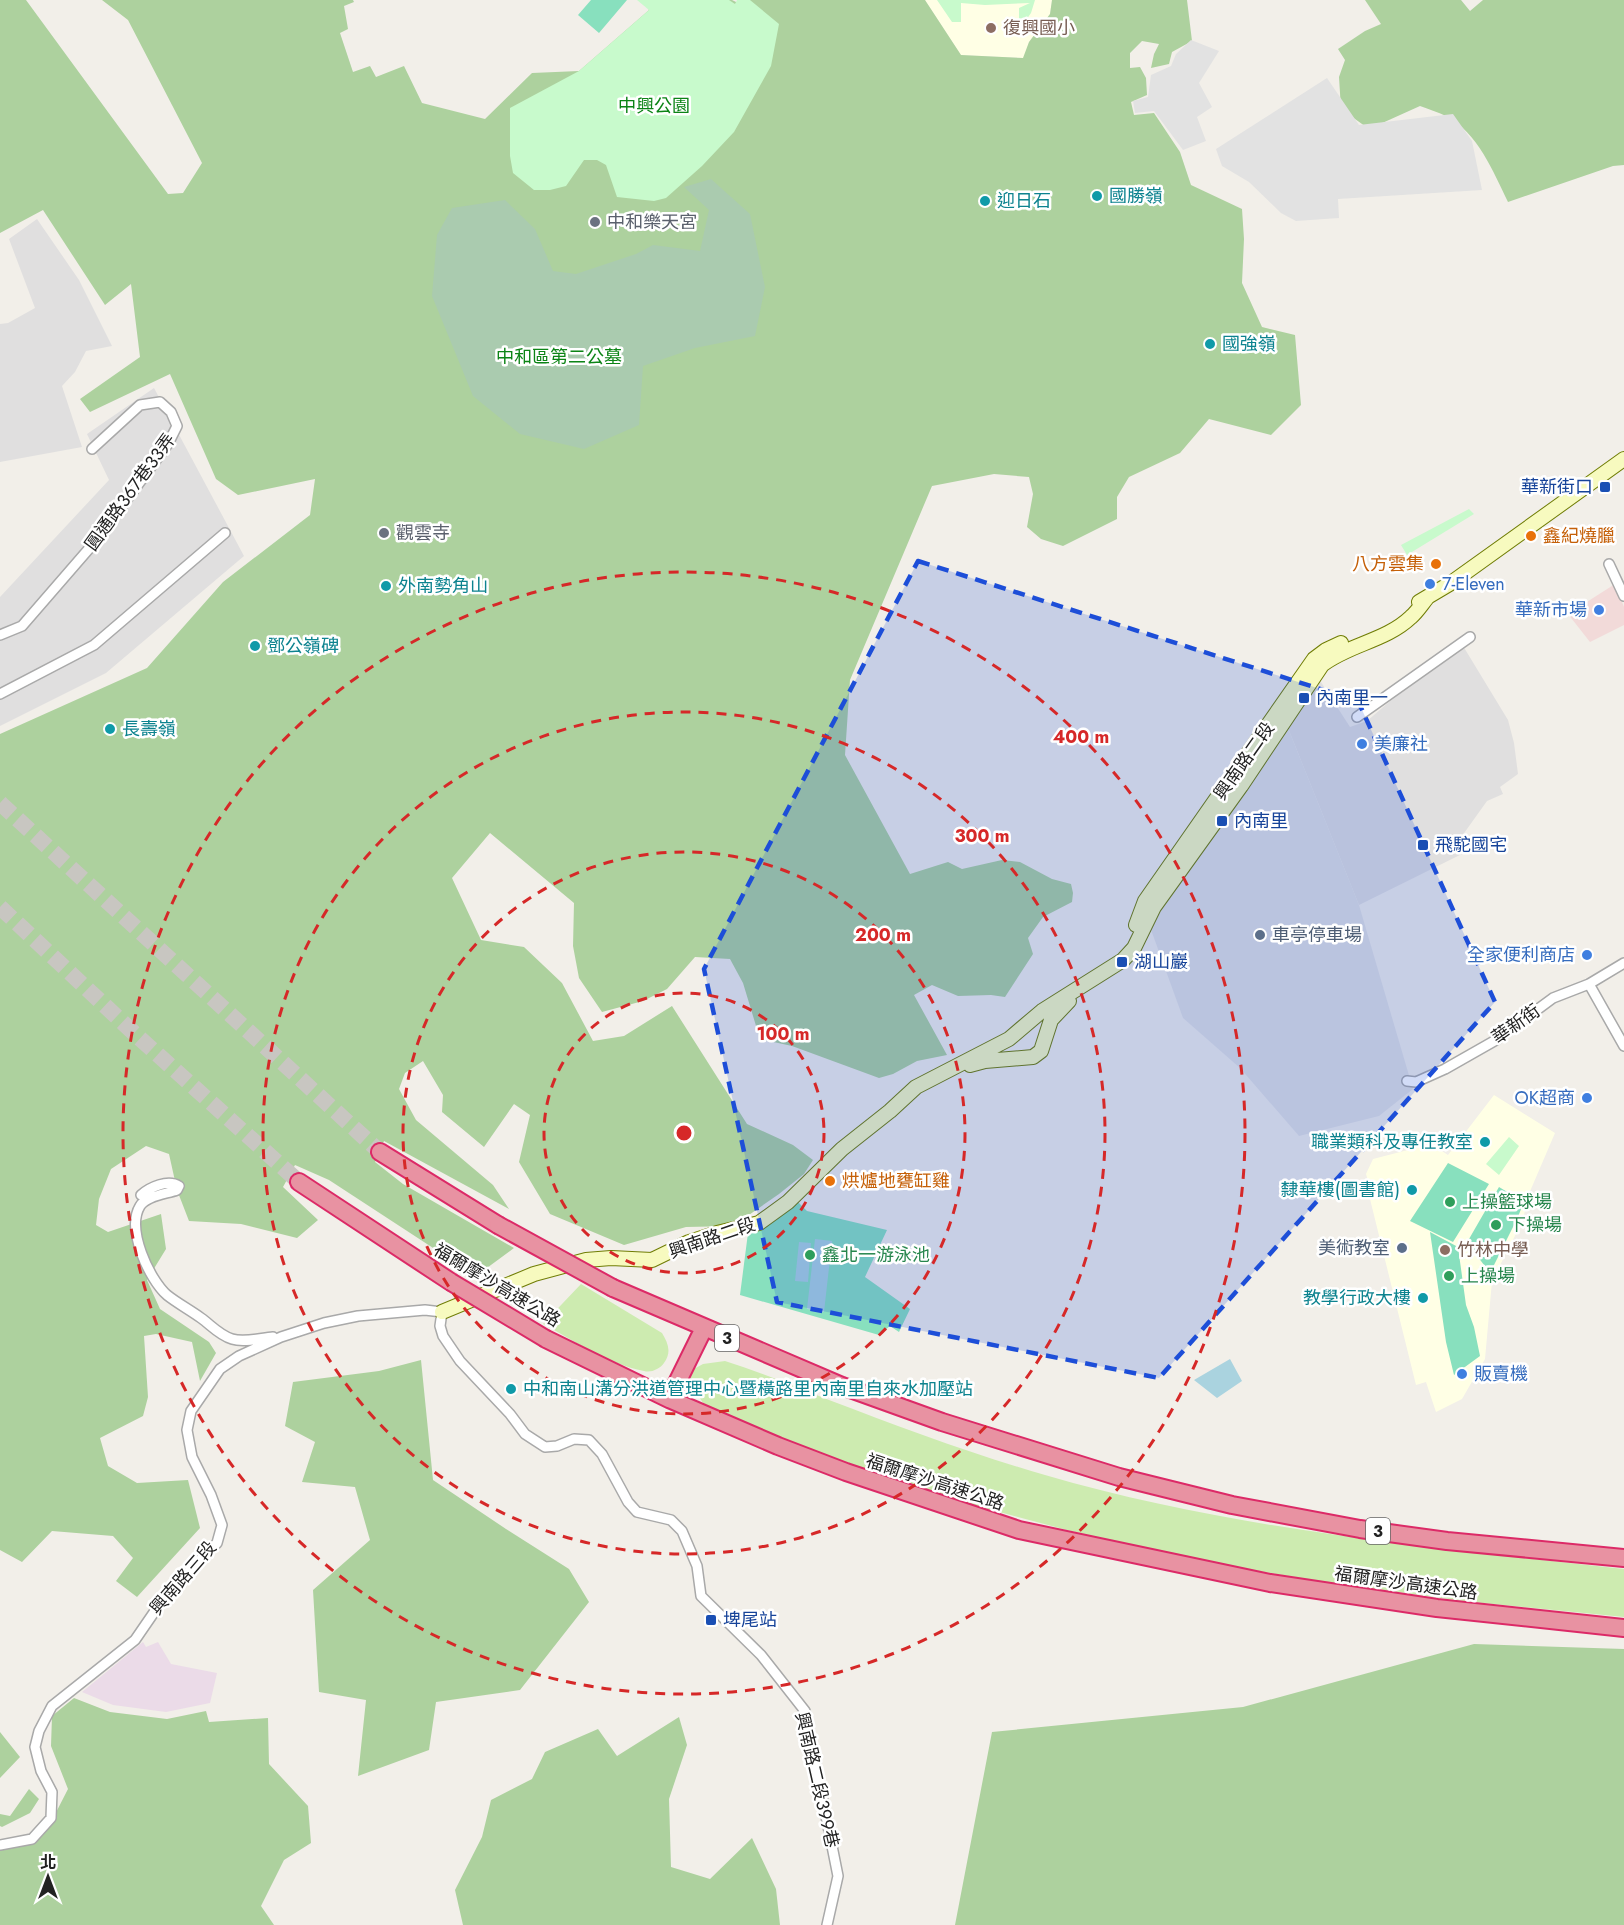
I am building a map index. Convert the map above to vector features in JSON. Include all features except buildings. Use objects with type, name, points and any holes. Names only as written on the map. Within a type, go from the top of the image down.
[{"type":"highway","name":"3","points":[[380,1152],[498,1225],[613,1288],[842,1386],[942,1422],[1127,1479],[1232,1505],[1360,1529],[1447,1541],[1624,1558]]},
{"type":"highway","name":"福爾摩沙高速公路","points":[[299,1182],[451,1282],[546,1339],[669,1399],[778,1446],[846,1472],[1018,1530],[1270,1583],[1437,1608],[1624,1628]]},
{"type":"highway","points":[[669,1399],[704,1328]]},
{"type":"street","name":"圓通路367巷33弄","points":[[0,635],[22,626],[100,536],[168,444],[177,426],[171,412],[160,402],[140,405],[92,449]]},
{"type":"street","name":"興南路二段","points":[[442,1312],[534,1274],[586,1260],[611,1258],[652,1260],[689,1242],[759,1223],[788,1202],[842,1149],[916,1087],[939,1073],[1009,1039],[1042,1011],[1104,971],[1122,949],[1137,924],[1145,901],[1314,659],[1326,650],[1378,629],[1451,583],[1624,459]]},
{"type":"street","points":[[0,694],[94,645],[225,533]]},
{"type":"street","points":[[1609,564],[1624,596]]},
{"type":"street","points":[[1357,717],[1470,637]]},
{"type":"street","name":"華新街","points":[[1407,1081],[1416,1082],[1445,1069],[1496,1040],[1553,998],[1589,984],[1624,963]]},
{"type":"street","name":"興南路二段","points":[[939,1073],[985,1061],[1034,1057],[1041,1051],[1051,1020],[1088,982]]},
{"type":"street","points":[[1589,984],[1624,1046]]},
{"type":"street","points":[[141,1195],[148,1189],[170,1183],[179,1186],[177,1190],[147,1199],[140,1205],[136,1217],[136,1235],[142,1257],[151,1275],[166,1294],[218,1332],[233,1339],[281,1337]]},
{"type":"street","name":"興南路三段","points":[[0,1845],[32,1839],[51,1818],[52,1792],[41,1772],[34,1747],[39,1731],[52,1706],[135,1641],[168,1592],[217,1543],[222,1525],[211,1495],[192,1457],[187,1430],[190,1411],[220,1369],[239,1356],[281,1337],[324,1323],[424,1310],[442,1312]]},
{"type":"street","name":"興南路二段399巷","points":[[442,1312],[440,1326],[443,1336],[460,1361],[510,1414],[525,1434],[545,1447],[557,1446],[574,1439],[589,1440],[602,1455],[628,1502],[637,1512],[671,1520],[682,1531],[697,1566],[701,1596],[761,1655],[805,1711],[838,1876],[826,1925]]},
{"type":"highlighted area","points":[[918,561],[1358,701],[1495,1002],[1159,1378],[777,1302],[704,969]]},
{"type":"shaded area","name":"復興國小","points":[[925,0],[1052,0],[1050,14],[1029,42],[1024,58],[961,55]]},
{"type":"shaded area","points":[[1191,40],[1219,51],[1199,83],[1212,107],[1197,117],[1206,141],[1183,150],[1154,111],[1135,113],[1133,101],[1148,97],[1151,75],[1171,66],[1176,54]]},
{"type":"shaded area","points":[[1327,78],[1359,125],[1453,114],[1472,141],[1482,190],[1338,199],[1339,218],[1296,221],[1281,213],[1249,182],[1222,166],[1216,149]]},
{"type":"shaded area","points":[[37,219],[79,280],[112,346],[86,351],[75,372],[62,386],[82,447],[0,462],[0,324],[8,323],[35,308],[9,239]]},
{"type":"shaded area","points":[[154,388],[244,556],[106,673],[0,726],[0,597],[109,480],[87,434]]},
{"type":"shaded area","name":"華新市場","points":[[1615,584],[1624,607],[1624,625],[1590,642],[1568,614]]},
{"type":"shaded area","name":"飛駝國宅","points":[[1460,641],[1508,720],[1518,774],[1500,787],[1503,794],[1487,801],[1462,836],[1468,851],[1359,905],[1288,728],[1319,679],[1350,727],[1367,721]]},
{"type":"shaded area","name":"車亭停車場","points":[[1288,728],[1359,905],[1413,1089],[1379,1116],[1299,1136],[1240,1068],[1183,1018],[1150,927]]},
{"type":"shaded area","name":"竹林中學","points":[[1494,1095],[1555,1133],[1528,1196],[1523,1220],[1492,1281],[1485,1359],[1462,1399],[1436,1412],[1426,1382],[1416,1385],[1369,1195],[1372,1194],[1366,1174],[1373,1159],[1431,1144],[1448,1155]]},
{"type":"shaded area","points":[[143,1642],[146,1647],[158,1642],[171,1664],[217,1673],[210,1703],[166,1712],[113,1705],[82,1692]]},
{"type":"green space","points":[[0,0],[26,0],[168,194],[183,193],[202,163],[128,20],[102,0],[353,0],[354,2],[344,6],[348,29],[340,33],[353,72],[370,66],[376,77],[404,66],[422,103],[485,119],[532,73],[579,71],[649,10],[644,0],[732,0],[740,4],[740,0],[925,0],[961,55],[1023,58],[1029,42],[1050,14],[1052,0],[1187,0],[1192,41],[1172,52],[1169,64],[1151,68],[1159,44],[1142,41],[1130,53],[1130,68],[1140,67],[1146,78],[1147,95],[1131,102],[1134,115],[1154,113],[1180,152],[1191,185],[1242,209],[1244,239],[1242,283],[1262,327],[1295,335],[1301,405],[1271,435],[1209,419],[1180,453],[1129,477],[1117,497],[1117,519],[1063,546],[1041,539],[1027,527],[1033,494],[1029,477],[994,474],[932,486],[850,680],[845,755],[910,874],[948,862],[962,869],[1002,860],[1020,862],[1052,879],[1071,884],[1073,893],[1072,902],[1043,917],[1028,938],[1033,954],[1005,997],[958,996],[932,985],[914,995],[947,1055],[917,1061],[893,1074],[879,1078],[792,1046],[760,1039],[743,983],[730,959],[695,957],[667,989],[643,1001],[602,1012],[579,978],[573,946],[574,903],[490,833],[452,878],[481,940],[524,947],[562,983],[593,1041],[624,1036],[672,1006],[747,1124],[793,1145],[813,1160],[804,1174],[779,1194],[733,1226],[686,1227],[624,1245],[550,1214],[519,1162],[530,1115],[514,1104],[484,1147],[442,1112],[443,1095],[423,1061],[405,1073],[399,1089],[416,1120],[493,1185],[509,1209],[384,1141],[375,1162],[403,1184],[514,1248],[476,1276],[329,1180],[295,1165],[283,1187],[318,1220],[297,1238],[241,1224],[189,1221],[177,1190],[169,1154],[146,1146],[111,1169],[99,1199],[96,1225],[108,1232],[161,1214],[166,1249],[147,1280],[160,1309],[209,1342],[216,1353],[200,1381],[192,1342],[156,1334],[144,1336],[148,1397],[143,1416],[100,1438],[108,1466],[137,1483],[188,1480],[200,1528],[137,1597],[116,1581],[133,1558],[113,1536],[52,1531],[22,1562],[0,1550],[0,734],[147,668],[223,582],[310,515],[315,479],[238,495],[216,479],[170,374],[90,412],[80,399],[140,357],[131,284],[105,305],[43,210],[0,233]]},
{"type":"green space","points":[[591,0],[627,0],[599,33],[578,15]]},
{"type":"green space","name":"中興公園","points":[[637,0],[729,0],[735,4],[737,0],[750,0],[779,24],[771,66],[734,132],[702,166],[666,198],[654,201],[617,197],[606,165],[597,160],[584,160],[566,186],[550,190],[534,190],[513,173],[510,156],[510,108],[579,71],[649,10]]},
{"type":"green space","points":[[937,0],[1035,0],[1031,13],[1019,30],[1019,8],[1030,3],[985,5],[961,3],[961,22],[952,22]]},
{"type":"green space","points":[[1365,0],[1461,0],[1470,11],[1483,0],[1624,0],[1624,165],[1613,166],[1508,202],[1476,143],[1457,123],[1446,116],[1420,106],[1369,129],[1341,109],[1339,77],[1345,60],[1338,49],[1365,31],[1381,24]]},
{"type":"green space","name":"中和區第二公墓","points":[[711,179],[750,214],[765,287],[755,336],[695,348],[643,366],[639,425],[584,449],[520,434],[473,396],[432,296],[437,235],[452,208],[505,200],[535,229],[553,271],[576,274],[636,254],[653,245],[700,251],[709,210],[684,187]]},
{"type":"green space","points":[[1469,509],[1474,514],[1407,555],[1401,545]]},
{"type":"green space","points":[[1509,1137],[1519,1146],[1499,1175],[1486,1164]]},
{"type":"green space","name":"上操籃球場","points":[[1448,1163],[1489,1184],[1453,1242],[1410,1221]]},
{"type":"green space","name":"下操場","points":[[1499,1187],[1524,1202],[1490,1273],[1475,1253],[1469,1239]]},
{"type":"green space","name":"鑫北一游泳池","points":[[797,1201],[807,1211],[887,1230],[865,1277],[910,1309],[899,1332],[890,1326],[879,1335],[740,1295],[748,1233],[768,1224]]},
{"type":"green space","name":"上操場","points":[[1430,1232],[1458,1247],[1466,1305],[1474,1327],[1480,1356],[1454,1375],[1446,1342]]},
{"type":"green space","points":[[581,1284],[662,1333],[668,1351],[662,1365],[650,1371],[631,1368],[592,1351],[543,1324]]},
{"type":"green space","points":[[421,1360],[433,1480],[569,1569],[589,1602],[520,1690],[436,1702],[429,1750],[358,1776],[366,1700],[319,1692],[313,1590],[370,1540],[355,1487],[302,1482],[315,1442],[285,1426],[293,1382],[379,1371]]},
{"type":"green space","points":[[725,1361],[963,1449],[1045,1475],[1116,1494],[1188,1510],[1332,1534],[1624,1569],[1624,1617],[1463,1601],[1197,1561],[1063,1529],[940,1496],[848,1465],[705,1406],[694,1389],[690,1377],[692,1370],[703,1364]]},
{"type":"green space","points":[[1474,1644],[1624,1649],[1624,1925],[955,1925],[992,1732],[1243,1707]]},
{"type":"green space","points":[[74,1698],[110,1712],[167,1719],[206,1711],[209,1722],[268,1718],[269,1764],[308,1806],[311,1843],[284,1860],[261,1906],[274,1925],[0,1925],[0,1840],[8,1841],[47,1830],[68,1789],[51,1746],[52,1716]]},
{"type":"green space","points":[[679,1717],[687,1745],[669,1799],[671,1867],[710,1879],[752,1838],[776,1889],[780,1925],[463,1925],[455,1890],[482,1837],[491,1800],[532,1779],[545,1752],[598,1729],[617,1756]]},
{"type":"green space","points":[[0,1732],[20,1757],[0,1778]]},
{"type":"green space","points":[[29,1789],[39,1799],[30,1813],[0,1826],[0,1814],[10,1816]]},
{"type":"water","points":[[815,1239],[832,1241],[824,1312],[807,1309]]},
{"type":"water","points":[[799,1242],[811,1243],[808,1282],[795,1281]]},
{"type":"water","points":[[1230,1359],[1242,1381],[1217,1398],[1194,1380]]},
{"type":"tunnel","points":[[0,803],[380,1152]]},
{"type":"tunnel","points":[[0,907],[135,1034],[299,1182]]},
{"type":"place","name":"復興國小","points":[[991,28]]},
{"type":"place","name":"國勝嶺","points":[[1097,196]]},
{"type":"place","name":"迎日石","points":[[985,201]]},
{"type":"place","name":"中和樂天宮","points":[[595,222]]},
{"type":"place","name":"國強嶺","points":[[1210,344]]},
{"type":"place","name":"華新街口","points":[[1605,487]]},
{"type":"place","name":"觀雲寺","points":[[384,533]]},
{"type":"place","name":"鑫紀燒臘","points":[[1531,536]]},
{"type":"place","name":"八方雲集","points":[[1436,564]]},
{"type":"place","name":"7-Eleven","points":[[1430,584]]},
{"type":"place","name":"外南勢角山","points":[[386,586]]},
{"type":"place","name":"華新市場","points":[[1599,610]]},
{"type":"place","name":"鄧公嶺碑","points":[[255,646]]},
{"type":"place","name":"內南里一","points":[[1304,698]]},
{"type":"place","name":"長壽嶺","points":[[110,729]]},
{"type":"place","name":"美廉社","points":[[1362,744]]},
{"type":"place","name":"內南里","points":[[1222,821]]},
{"type":"place","name":"飛駝國宅","points":[[1423,845]]},
{"type":"place","name":"車亭停車場","points":[[1260,935]]},
{"type":"place","name":"全家便利商店","points":[[1587,955]]},
{"type":"place","name":"湖山巖","points":[[1122,962]]},
{"type":"place","name":"OK超商","points":[[1587,1098]]},
{"type":"place","name":"職業類科及專任教室","points":[[1485,1142]]},
{"type":"place","name":"烘爐地甕缸雞","points":[[830,1181]]},
{"type":"place","name":"隸華樓(圖書館)","points":[[1412,1190]]},
{"type":"place","name":"上操籃球場","points":[[1450,1202]]},
{"type":"place","name":"下操場","points":[[1496,1225]]},
{"type":"place","name":"美術教室","points":[[1402,1248]]},
{"type":"place","name":"竹林中學","points":[[1445,1250]]},
{"type":"place","name":"鑫北一游泳池","points":[[810,1255]]},
{"type":"place","name":"上操場","points":[[1449,1276]]},
{"type":"place","name":"教學行政大樓","points":[[1423,1298]]},
{"type":"place","name":"販賣機","points":[[1462,1374]]},
{"type":"place","name":"中和南山溝分洪道管理中心暨橫路里內南里自來水加壓站","points":[[511,1389]]},
{"type":"place","name":"埤尾站","points":[[711,1620]]}]
